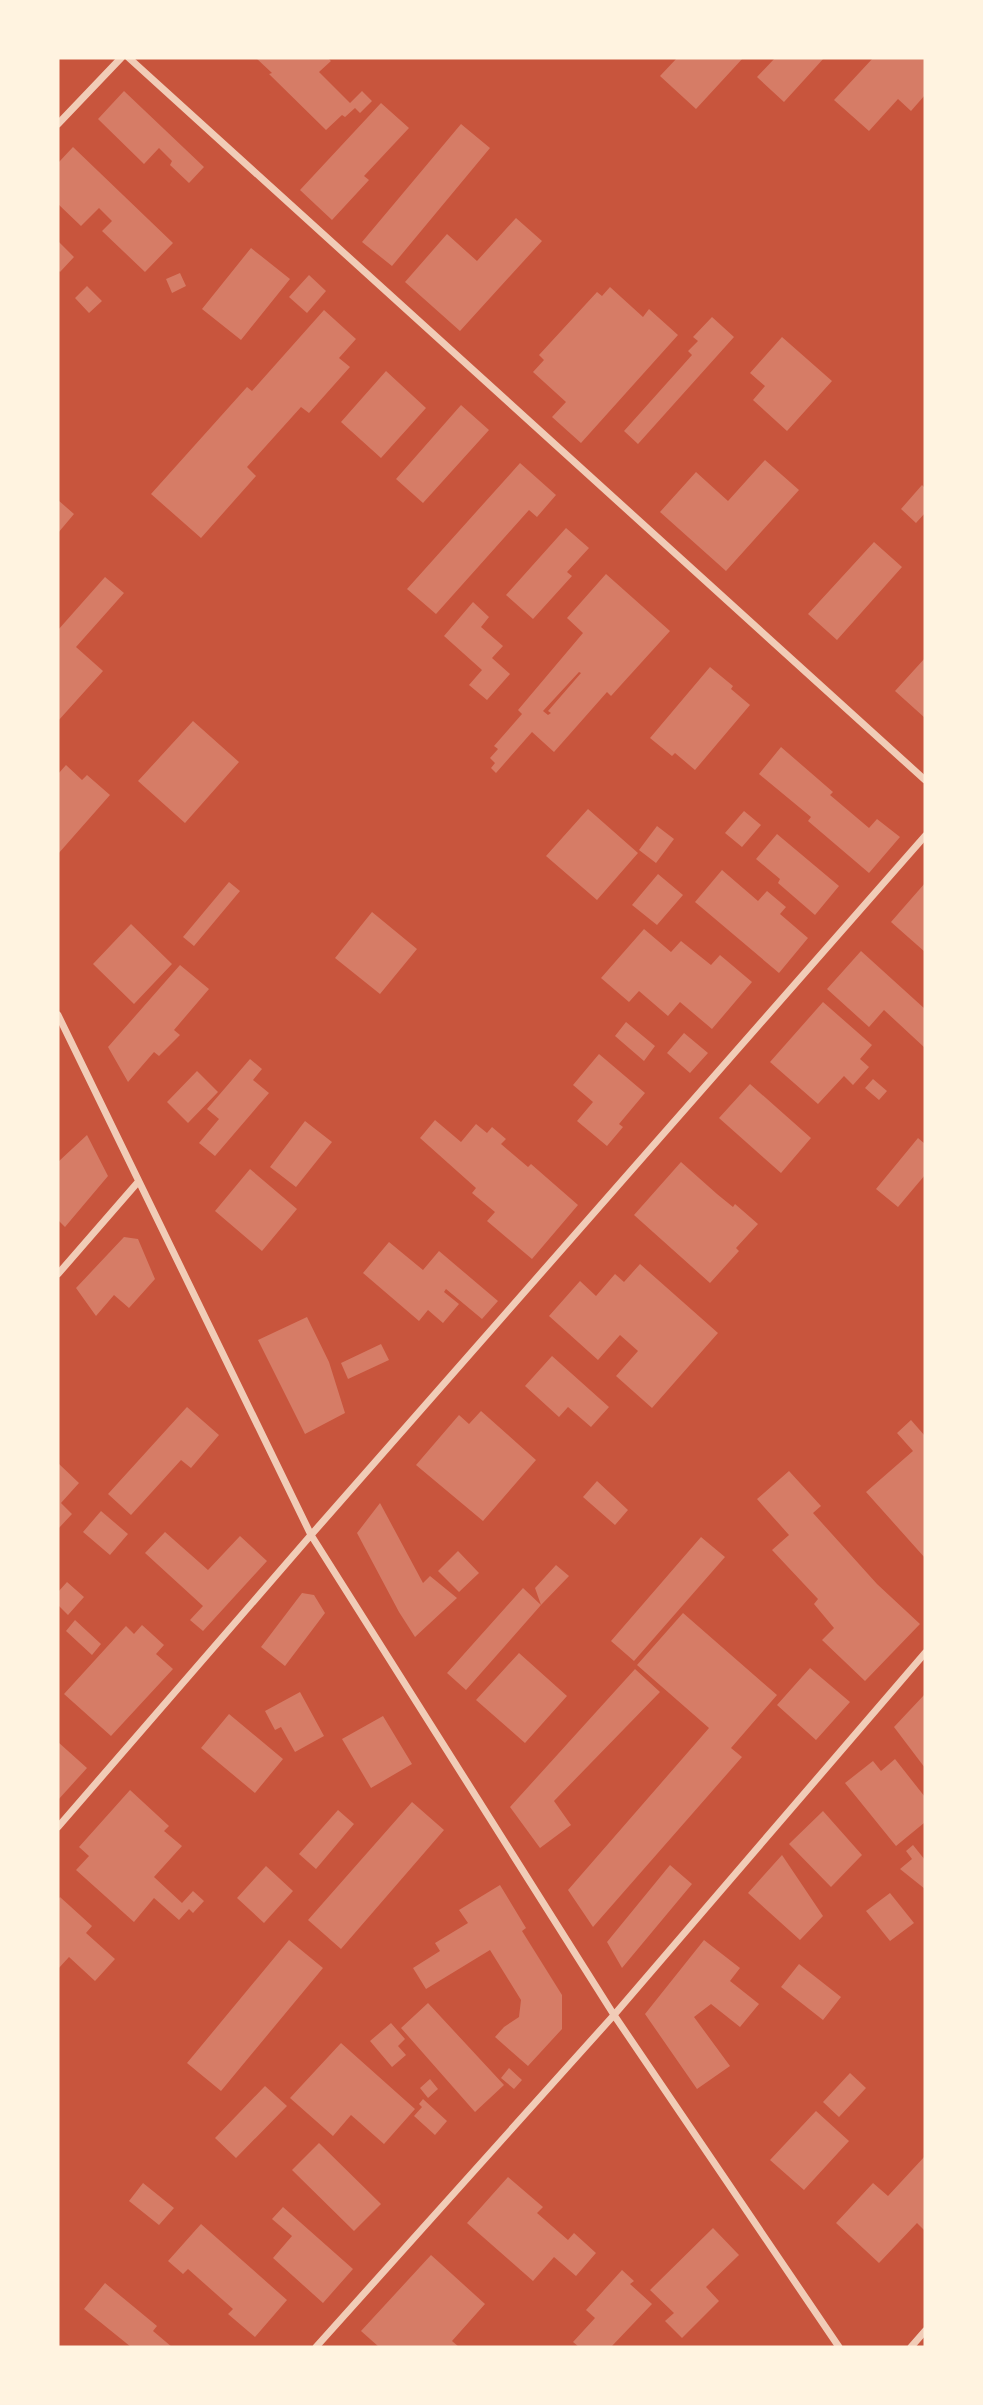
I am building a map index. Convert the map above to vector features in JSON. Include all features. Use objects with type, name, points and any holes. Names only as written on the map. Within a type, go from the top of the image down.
[{"type":"street","points":[[58,124],[121,58]]},
{"type":"street","points":[[129,58],[925,780]]},
{"type":"street","points":[[58,1827],[925,836]]},
{"type":"street","points":[[58,1016],[311,1535],[614,2015],[839,2347]]},
{"type":"street","points":[[58,1274],[138,1182]]},
{"type":"street","points":[[316,2347],[614,2015],[925,1653]]},
{"type":"street","points":[[911,2347],[925,2331]]},
{"type":"building","points":[[256,58],[328,58],[331,61],[319,72],[350,103],[362,91],[372,101],[360,113],[355,108],[345,117],[342,115],[326,130]]},
{"type":"building","points":[[677,58],[743,58],[696,109],[660,76]]},
{"type":"building","points":[[775,58],[824,58],[784,102],[757,77]]},
{"type":"building","points":[[873,58],[925,58],[925,95],[911,111],[898,99],[869,131],[834,100]]},
{"type":"building","points":[[124,91],[204,167],[189,183],[170,165],[172,161],[159,148],[144,164],[98,119]]},
{"type":"building","points":[[381,103],[409,128],[364,176],[369,180],[332,220],[300,190]]},
{"type":"building","points":[[461,124],[490,148],[392,266],[362,242]]},
{"type":"building","points":[[73,147],[173,243],[145,272],[102,231],[112,221],[99,208],[81,226],[58,204],[58,163]]},
{"type":"building","points":[[516,218],[542,241],[460,331],[405,282],[447,234],[477,261]]},
{"type":"building","points":[[58,241],[74,257],[60,272],[58,270]]},
{"type":"building","points":[[251,248],[290,279],[241,340],[202,309]]},
{"type":"building","points":[[180,273],[186,286],[172,293],[166,279]]},
{"type":"building","points":[[309,275],[326,291],[307,313],[289,297]]},
{"type":"building","points":[[87,286],[102,301],[89,313],[75,298]]},
{"type":"building","points":[[610,287],[643,317],[649,309],[678,335],[581,443],[552,417],[566,402],[533,372],[544,360],[539,355],[597,292],[602,296]]},
{"type":"building","points":[[324,310],[356,339],[339,358],[350,367],[309,413],[301,407],[247,467],[256,476],[201,538],[151,494],[247,387],[252,391]]},
{"type":"building","points":[[712,317],[734,337],[638,444],[624,431],[692,355],[688,351],[698,341],[693,337]]},
{"type":"building","points":[[782,337],[832,381],[787,431],[753,400],[765,386],[750,373]]},
{"type":"building","points":[[386,371],[426,408],[381,458],[341,422]]},
{"type":"building","points":[[461,405],[489,430],[423,503],[396,479]]},
{"type":"building","points":[[765,460],[799,490],[726,571],[660,512],[696,472],[728,501]]},
{"type":"building","points":[[520,463],[556,495],[537,517],[529,510],[436,614],[407,589]]},
{"type":"building","points":[[922,485],[925,488],[925,513],[916,523],[901,509]]},
{"type":"building","points":[[58,500],[74,514],[58,533],[59,515]]},
{"type":"building","points":[[566,528],[589,548],[567,572],[572,576],[533,619],[506,595]]},
{"type":"building","points":[[874,542],[902,567],[837,640],[808,614]]},
{"type":"building","points":[[606,574],[670,631],[611,696],[607,692],[554,752],[532,732],[496,773],[491,768],[495,763],[490,758],[498,749],[494,746],[522,714],[518,710],[583,633],[567,618]],"holes":[[[579,672],[581,673],[548,711],[551,713],[548,715],[543,711]]]},
{"type":"building","points":[[105,577],[124,593],[76,647],[103,671],[58,721],[58,630]]},
{"type":"building","points":[[473,602],[489,617],[481,627],[503,646],[492,658],[510,674],[487,700],[469,685],[482,670],[444,636]]},
{"type":"building","points":[[925,658],[925,718],[895,691]]},
{"type":"building","points":[[710,667],[750,705],[695,770],[675,753],[672,756],[650,738]]},
{"type":"building","points":[[193,721],[239,762],[185,823],[138,781]]},
{"type":"building","points":[[781,747],[833,792],[830,795],[869,828],[877,819],[900,837],[869,873],[808,821],[811,817],[759,774]]},
{"type":"building","points":[[66,765],[82,780],[87,775],[110,795],[58,854],[58,774]]},
{"type":"building","points":[[588,809],[638,853],[597,900],[546,856]]},
{"type":"building","points":[[744,811],[761,825],[742,847],[725,833]]},
{"type":"building","points":[[657,826],[674,839],[656,863],[639,850]]},
{"type":"building","points":[[777,834],[839,886],[815,915],[778,883],[780,879],[756,859]]},
{"type":"building","points":[[722,870],[758,901],[767,891],[786,907],[780,914],[808,938],[779,973],[695,902]]},
{"type":"building","points":[[658,874],[683,895],[657,925],[632,905]]},
{"type":"building","points":[[229,882],[240,891],[194,946],[183,937]]},
{"type":"building","points":[[925,883],[925,952],[891,922]]},
{"type":"building","points":[[372,912],[417,949],[380,994],[335,958]]},
{"type":"building","points":[[131,924],[172,964],[134,1004],[93,964]]},
{"type":"building","points":[[644,929],[671,952],[681,941],[711,965],[720,955],[752,982],[712,1029],[680,1002],[668,1016],[639,991],[629,1002],[601,978]]},
{"type":"building","points":[[861,951],[925,1009],[925,1048],[884,1010],[869,1027],[827,989]]},
{"type":"building","points":[[180,965],[209,989],[174,1030],[180,1035],[159,1056],[154,1052],[128,1082],[108,1047]]},
{"type":"building","points":[[823,1002],[872,1045],[860,1059],[869,1067],[853,1085],[844,1076],[818,1104],[770,1062]]},
{"type":"building","points":[[626,1022],[655,1046],[644,1061],[615,1036]]},
{"type":"building","points":[[684,1033],[708,1053],[690,1073],[667,1053]]},
{"type":"building","points":[[599,1054],[645,1093],[619,1124],[623,1127],[607,1146],[577,1121],[593,1102],[573,1085]]},
{"type":"building","points":[[250,1059],[262,1069],[253,1080],[269,1093],[215,1156],[199,1143],[219,1119],[207,1109]]},
{"type":"building","points":[[197,1071],[218,1092],[188,1123],[167,1102]]},
{"type":"building","points":[[873,1079],[887,1091],[879,1100],[865,1088]]},
{"type":"building","points":[[750,1084],[811,1138],[781,1173],[719,1118]]},
{"type":"building","points":[[435,1120],[461,1142],[476,1124],[487,1133],[492,1127],[506,1139],[501,1144],[528,1167],[531,1164],[578,1205],[532,1259],[487,1221],[495,1212],[472,1193],[476,1188],[420,1138]]},
{"type":"building","points":[[305,1121],[332,1142],[296,1187],[270,1167]]},
{"type":"building","points":[[87,1135],[108,1176],[65,1227],[58,1220],[58,1162]]},
{"type":"building","points":[[918,1138],[925,1144],[925,1175],[898,1207],[876,1189]]},
{"type":"building","points":[[681,1162],[733,1207],[735,1204],[758,1224],[736,1248],[739,1251],[710,1283],[634,1215]]},
{"type":"building","points":[[250,1169],[297,1209],[262,1251],[215,1211]]},
{"type":"building","points":[[124,1237],[138,1239],[155,1279],[129,1308],[114,1295],[96,1316],[76,1288]]},
{"type":"building","points":[[389,1242],[423,1270],[439,1251],[498,1301],[482,1319],[446,1289],[444,1292],[459,1304],[443,1323],[428,1310],[419,1321],[363,1273]]},
{"type":"building","points":[[640,1264],[718,1333],[652,1408],[616,1376],[638,1351],[620,1335],[598,1360],[549,1316],[580,1281],[596,1296],[615,1274],[624,1282]]},
{"type":"building","points":[[307,1317],[329,1362],[345,1413],[305,1434],[258,1340]]},
{"type":"building","points":[[381,1344],[389,1360],[348,1379],[341,1363]]},
{"type":"building","points":[[552,1356],[609,1407],[591,1427],[568,1407],[559,1417],[525,1386]]},
{"type":"building","points":[[187,1407],[219,1435],[191,1468],[181,1460],[131,1515],[108,1494]]},
{"type":"building","points":[[481,1411],[536,1460],[483,1521],[416,1465],[459,1415],[469,1424]]},
{"type":"building","points":[[911,1420],[925,1436],[925,1558],[866,1492],[913,1451],[897,1433]]},
{"type":"building","points":[[58,1463],[79,1483],[61,1503],[72,1514],[58,1529]]},
{"type":"building","points":[[789,1471],[821,1506],[813,1513],[877,1584],[920,1624],[865,1681],[822,1640],[834,1628],[814,1604],[818,1599],[772,1550],[789,1535],[757,1499]]},
{"type":"building","points":[[597,1481],[628,1510],[615,1525],[583,1497]]},
{"type":"building","points":[[380,1503],[423,1583],[430,1576],[457,1598],[415,1637],[357,1533]]},
{"type":"building","points":[[101,1511],[128,1534],[110,1555],[83,1532]]},
{"type":"building","points":[[165,1532],[208,1570],[240,1536],[267,1561],[203,1631],[190,1620],[203,1606],[145,1553]]},
{"type":"building","points":[[701,1537],[725,1557],[634,1661],[611,1641]]},
{"type":"building","points":[[458,1551],[479,1573],[459,1592],[438,1571]]},
{"type":"building","points":[[556,1565],[569,1576],[541,1605],[535,1588]]},
{"type":"building","points":[[67,1582],[84,1597],[68,1615],[58,1605],[58,1592]]},
{"type":"building","points":[[523,1588],[541,1605],[466,1690],[447,1673]]},
{"type":"building","points":[[302,1593],[314,1595],[325,1613],[285,1666],[261,1647]]},
{"type":"building","points":[[683,1613],[777,1695],[731,1748],[742,1757],[593,1927],[568,1890],[709,1728],[637,1665]]},
{"type":"building","points":[[75,1620],[101,1644],[92,1655],[66,1631]]},
{"type":"building","points":[[142,1625],[164,1645],[156,1654],[173,1669],[111,1736],[64,1694],[126,1626],[134,1634]]},
{"type":"building","points":[[519,1653],[567,1696],[525,1743],[476,1700]]},
{"type":"building","points":[[810,1668],[850,1702],[816,1740],[777,1705]]},
{"type":"building","points":[[635,1669],[660,1692],[554,1801],[571,1825],[540,1848],[510,1807]]},
{"type":"building","points":[[300,1692],[324,1736],[295,1752],[281,1727],[275,1730],[265,1711]]},
{"type":"building","points":[[925,1694],[925,1768],[894,1727]]},
{"type":"building","points":[[229,1714],[283,1759],[255,1793],[201,1748]]},
{"type":"building","points":[[383,1716],[412,1764],[371,1788],[342,1739]]},
{"type":"building","points":[[58,1742],[87,1768],[58,1800]]},
{"type":"building","points":[[895,1759],[925,1797],[925,1825],[924,1823],[896,1846],[845,1783],[873,1761],[881,1771]]},
{"type":"building","points":[[130,1790],[169,1826],[164,1831],[182,1846],[154,1877],[182,1903],[193,1891],[204,1901],[193,1913],[189,1909],[179,1920],[154,1898],[134,1922],[76,1870],[89,1856],[79,1847]]},
{"type":"building","points":[[412,1802],[444,1830],[341,1949],[308,1920]]},
{"type":"building","points":[[338,1810],[354,1824],[316,1869],[299,1854]]},
{"type":"building","points":[[823,1811],[862,1855],[831,1887],[789,1844]]},
{"type":"building","points":[[913,1845],[925,1860],[925,1889],[900,1869],[912,1859],[906,1851]]},
{"type":"building","points":[[782,1855],[823,1916],[800,1940],[748,1893]]},
{"type":"building","points":[[670,1865],[692,1884],[622,1968],[607,1942]]},
{"type":"building","points":[[266,1866],[293,1891],[264,1923],[237,1898]]},
{"type":"building","points":[[500,1885],[526,1928],[522,1931],[562,1995],[562,2029],[528,2066],[495,2037],[519,2017],[521,2000],[490,1950],[426,1989],[413,1968],[440,1951],[435,1943],[468,1923],[459,1910]]},
{"type":"building","points":[[890,1893],[914,1923],[890,1941],[866,1911]]},
{"type":"building","points":[[60,1897],[92,1926],[86,1933],[115,1959],[95,1981],[69,1957],[58,1969]]},
{"type":"building","points":[[289,1940],[323,1968],[221,2091],[187,2063]]},
{"type":"building","points":[[704,1940],[740,1968],[730,1981],[759,2004],[740,2027],[711,2004],[694,2017],[730,2066],[697,2089],[645,2014]]},
{"type":"building","points":[[799,1964],[841,1997],[823,2020],[781,1987]]},
{"type":"building","points":[[428,2003],[504,2085],[475,2112],[401,2028]]},
{"type":"building","points":[[391,2023],[405,2039],[398,2046],[406,2055],[392,2067],[370,2041]]},
{"type":"building","points":[[341,2043],[415,2109],[384,2144],[351,2115],[333,2136],[290,2098]]},
{"type":"building","points":[[509,2068],[522,2080],[514,2089],[501,2078]]},
{"type":"building","points":[[850,2073],[866,2088],[839,2117],[823,2102]]},
{"type":"building","points":[[430,2079],[438,2089],[428,2098],[420,2088]]},
{"type":"building","points":[[265,2086],[287,2106],[236,2158],[215,2138]]},
{"type":"building","points":[[423,2099],[447,2121],[435,2135],[414,2116],[422,2107],[419,2104]]},
{"type":"building","points":[[816,2111],[849,2141],[804,2190],[770,2160]]},
{"type":"building","points":[[319,2143],[381,2204],[354,2231],[292,2170]]},
{"type":"building","points":[[925,2156],[925,2231],[917,2223],[879,2263],[836,2223],[873,2183],[888,2196]]},
{"type":"building","points":[[508,2177],[543,2207],[537,2213],[568,2240],[574,2233],[596,2253],[576,2276],[554,2257],[533,2281],[467,2223]]},
{"type":"building","points":[[143,2183],[174,2208],[159,2225],[129,2201]]},
{"type":"building","points":[[283,2207],[353,2269],[323,2303],[273,2258],[292,2236],[272,2219]]},
{"type":"building","points":[[201,2224],[287,2300],[255,2337],[228,2314],[233,2309],[188,2269],[183,2274],[168,2261]]},
{"type":"building","points":[[713,2228],[739,2255],[706,2287],[719,2301],[682,2338],[665,2321],[674,2313],[650,2290]]},
{"type":"building","points":[[431,2255],[485,2304],[452,2341],[459,2347],[379,2347],[361,2331]]},
{"type":"building","points":[[622,2270],[634,2281],[630,2284],[652,2304],[611,2347],[579,2347],[573,2342],[595,2318],[586,2310]]},
{"type":"building","points":[[105,2283],[157,2326],[153,2331],[172,2347],[131,2347],[84,2309]]}]
